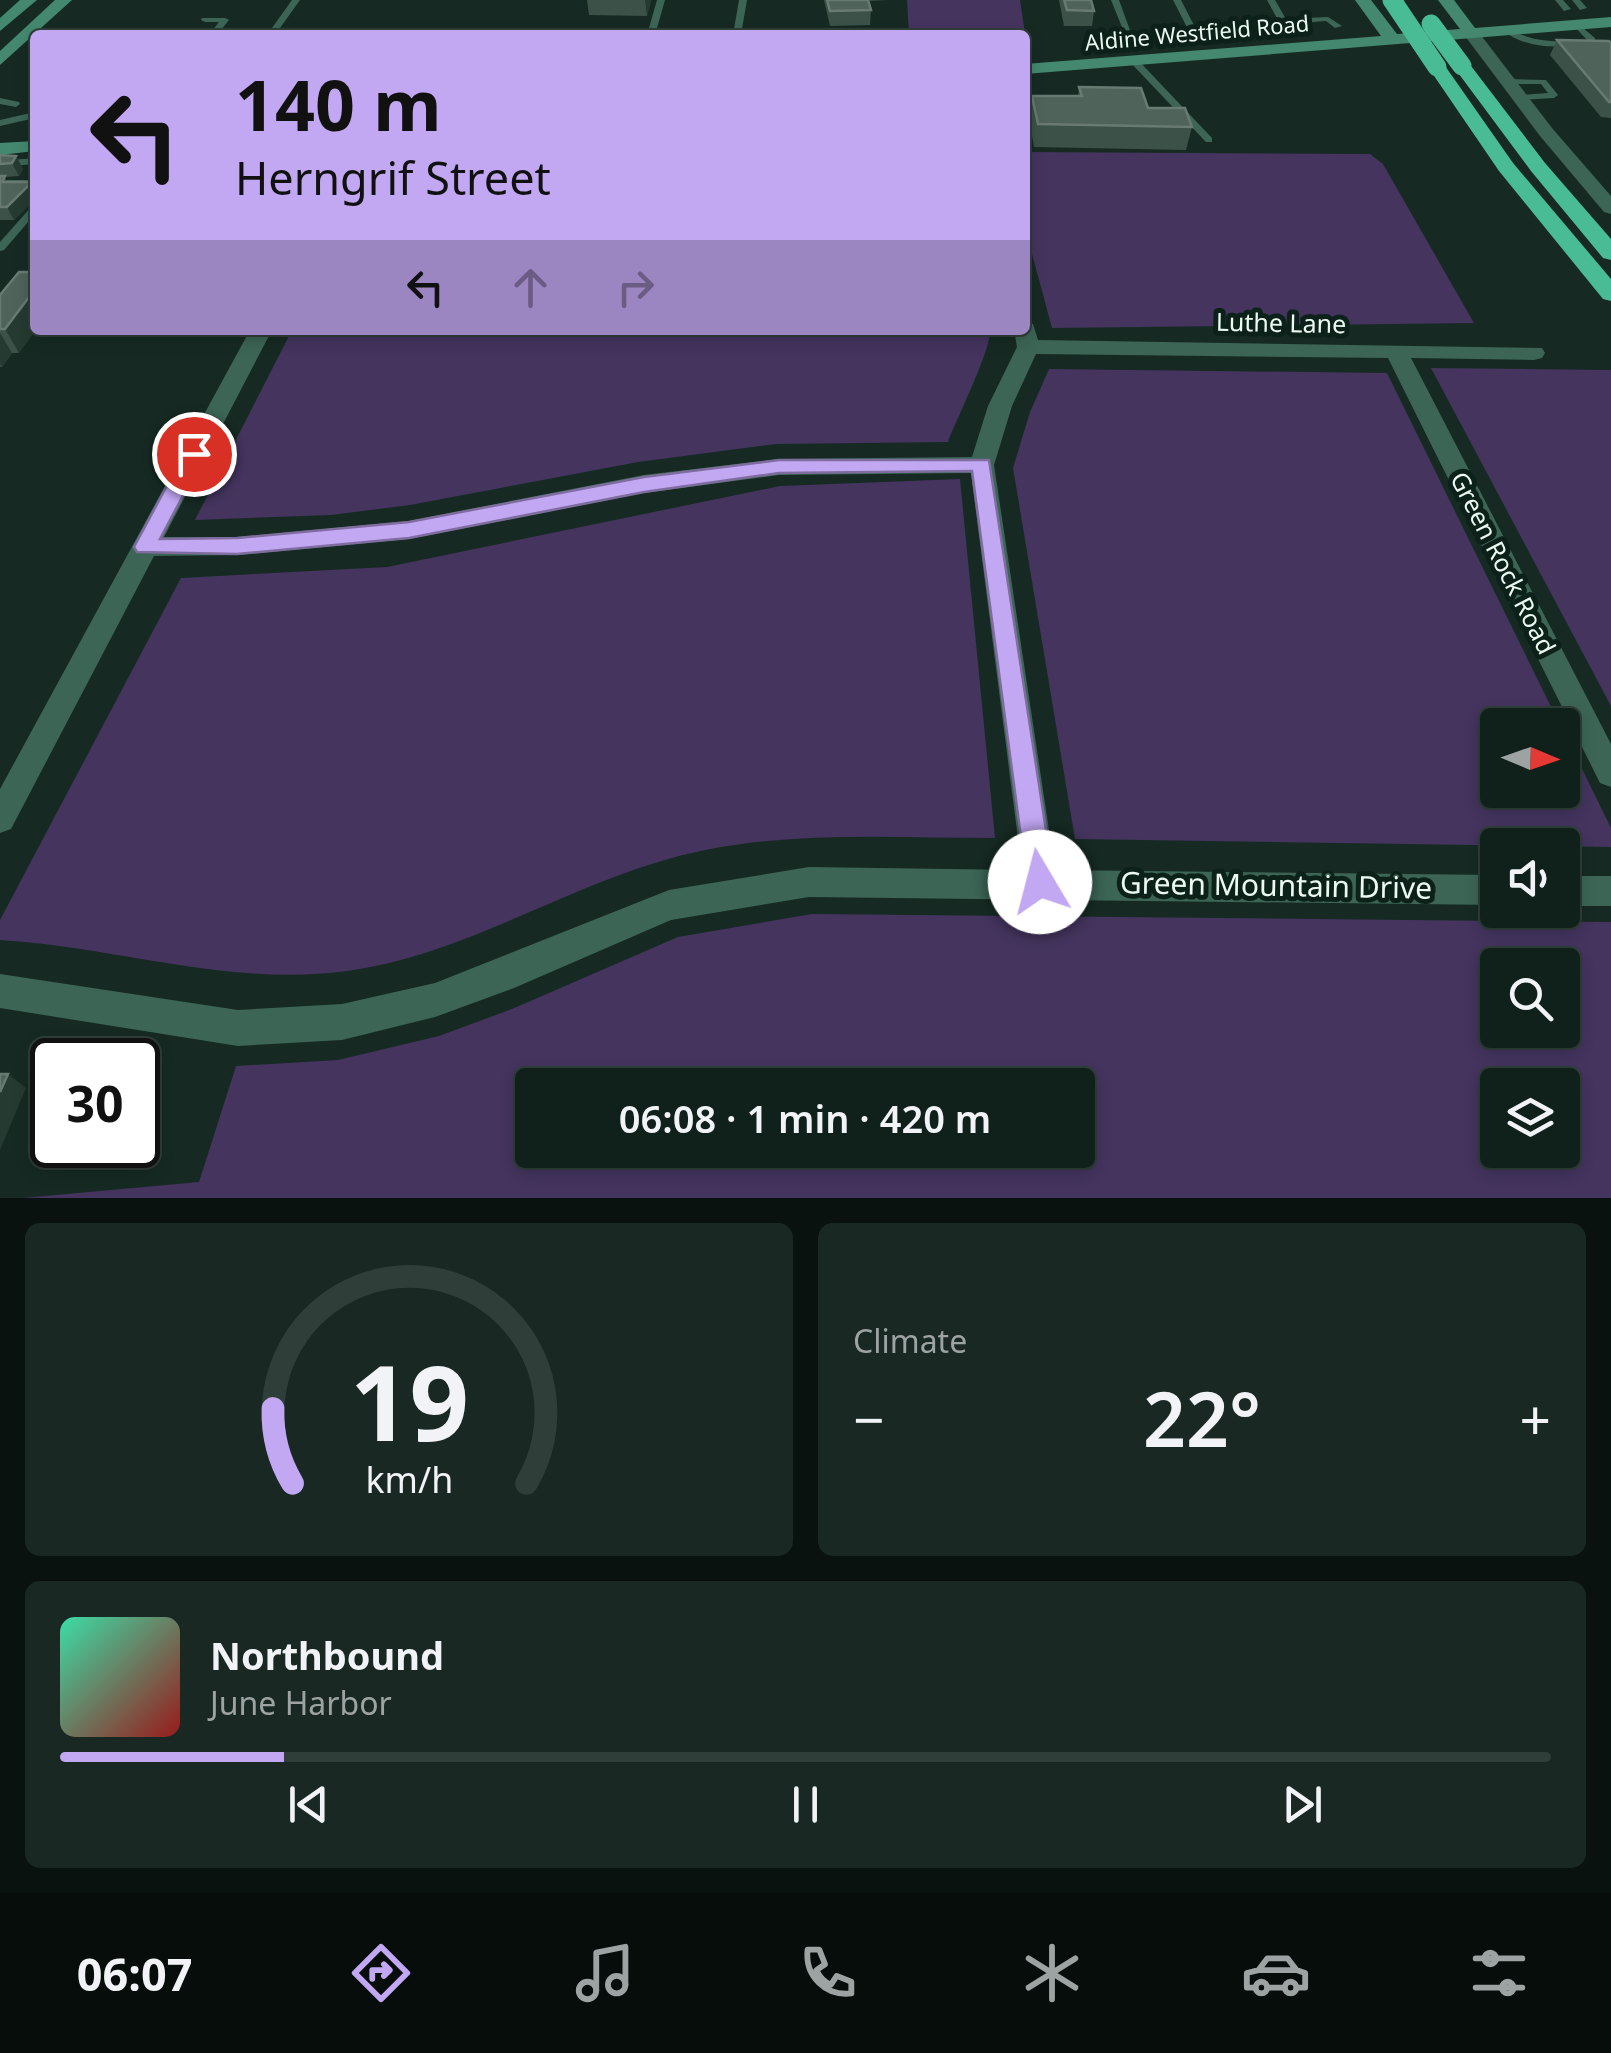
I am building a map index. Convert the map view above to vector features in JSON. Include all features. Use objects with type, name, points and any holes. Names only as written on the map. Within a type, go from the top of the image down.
[{"type":"highway","points":[[1392,0],[1506,167],[1611,294]]},
{"type":"highway","points":[[1414,0],[1538,167],[1611,253]]},
{"type":"main road","points":[[4,19],[28,0]]},
{"type":"main road","points":[[32,30],[64,0]]},
{"type":"main road","points":[[1363,0],[1392,39]]},
{"type":"main road","points":[[1446,0],[1465,25]]},
{"type":"main road","name":"Aldine Westfield Road","points":[[1030,51],[1132,51],[1392,39],[1572,8],[1611,6]]},
{"type":"main road","name":"Aldine Westfield Road","points":[[1030,68],[1196,37],[1286,26],[1379,22],[1506,30],[1572,8],[1611,22]]},
{"type":"main road","points":[[4,19],[47,16]]},
{"type":"main road","points":[[0,60],[30,32]]},
{"type":"main road","points":[[2,115],[30,126]]},
{"type":"main road","points":[[0,149],[30,146]]},
{"type":"street","points":[[1465,25],[1611,208]]},
{"type":"street","points":[[0,818],[258,335]]},
{"type":"street","points":[[1026,338],[982,464],[1040,882]]},
{"type":"street","name":"Luthe Lane","points":[[1026,338],[1396,352],[1534,353]]},
{"type":"street","name":"Green Rock Road","points":[[1396,352],[1611,774]]},
{"type":"street","points":[[145,547],[255,545],[409,530],[644,484],[779,466],[982,464]]},
{"type":"street","name":"Green Mountain Drive","points":[[0,992],[238,1028],[342,1022],[435,1000],[668,906],[810,882],[1480,890]]},
{"type":"street","points":[[1580,890],[1611,891]]},
{"type":"lane","points":[[275,30],[296,0]]},
{"type":"lane","points":[[652,30],[660,0]]},
{"type":"lane","points":[[738,30],[743,0]]},
{"type":"lane","points":[[1116,0],[1132,51],[1209,140]]},
{"type":"lane","points":[[1177,0],[1196,37]]},
{"type":"lane","points":[[1272,0],[1286,26]]},
{"type":"lane","points":[[206,20],[226,20],[217,30]]},
{"type":"lane","points":[[1508,81],[1543,82],[1554,95],[1520,98]]},
{"type":"lane","points":[[2,115],[18,108],[2,115]]},
{"type":"lane","points":[[2,115],[30,115]]},
{"type":"lane","points":[[0,164],[30,164]]},
{"type":"lane","points":[[22,183],[30,171]]},
{"type":"lane","points":[[0,183],[30,183]]},
{"type":"lane","points":[[0,248],[30,214]]},
{"type":"shaded area","points":[[907,0],[1020,0],[1024,30],[909,30]]},
{"type":"shaded area","points":[[1030,152],[1370,154],[1383,164],[1474,323],[1052,328],[1030,247]]},
{"type":"shaded area","points":[[289,335],[989,335],[948,442],[776,444],[638,462],[410,505],[331,515],[195,520]]},
{"type":"shaded area","points":[[1431,368],[1611,370],[1611,706]]},
{"type":"shaded area","points":[[1049,369],[1387,373],[1552,708],[1480,708],[1480,808],[1580,808],[1580,765],[1611,828],[1611,847],[1580,847],[1580,828],[1480,828],[1480,845],[1075,839],[1013,468],[1030,412]]},
{"type":"shaded area","points":[[960,479],[995,838],[824,837],[738,844],[696,852],[616,876],[427,952],[347,971],[259,974],[0,940],[0,920],[181,578],[387,567],[780,486]]},
{"type":"shaded area","points":[[812,914],[1480,921],[1480,928],[1580,928],[1580,922],[1611,922],[1611,1198],[23,1198],[199,1182],[236,1066],[338,1060],[439,1036],[678,937]]},
{"type":"building","points":[[827,0],[868,0],[871,10],[830,11]]},
{"type":"building","points":[[1064,0],[1091,0],[1094,11],[1067,10]]},
{"type":"building","points":[[1557,40],[1611,43],[1611,102],[1609,102]]},
{"type":"building","points":[[1079,87],[1141,88],[1148,108],[1185,108],[1192,127],[1038,124],[1032,96],[1082,96]]},
{"type":"building","points":[[0,155],[16,156],[12,163],[0,164]]},
{"type":"building","points":[[0,176],[5,176],[2,182],[30,182],[7,207],[0,207]]},
{"type":"building","points":[[19,272],[30,272],[30,296],[5,329],[0,329],[0,295]]},
{"type":"building","points":[[0,1074],[8,1074],[0,1092]]},
{"type":"route","points":[[194,454],[145,547],[237,546],[409,530],[644,484],[779,466],[982,464],[1040,882]]}]
